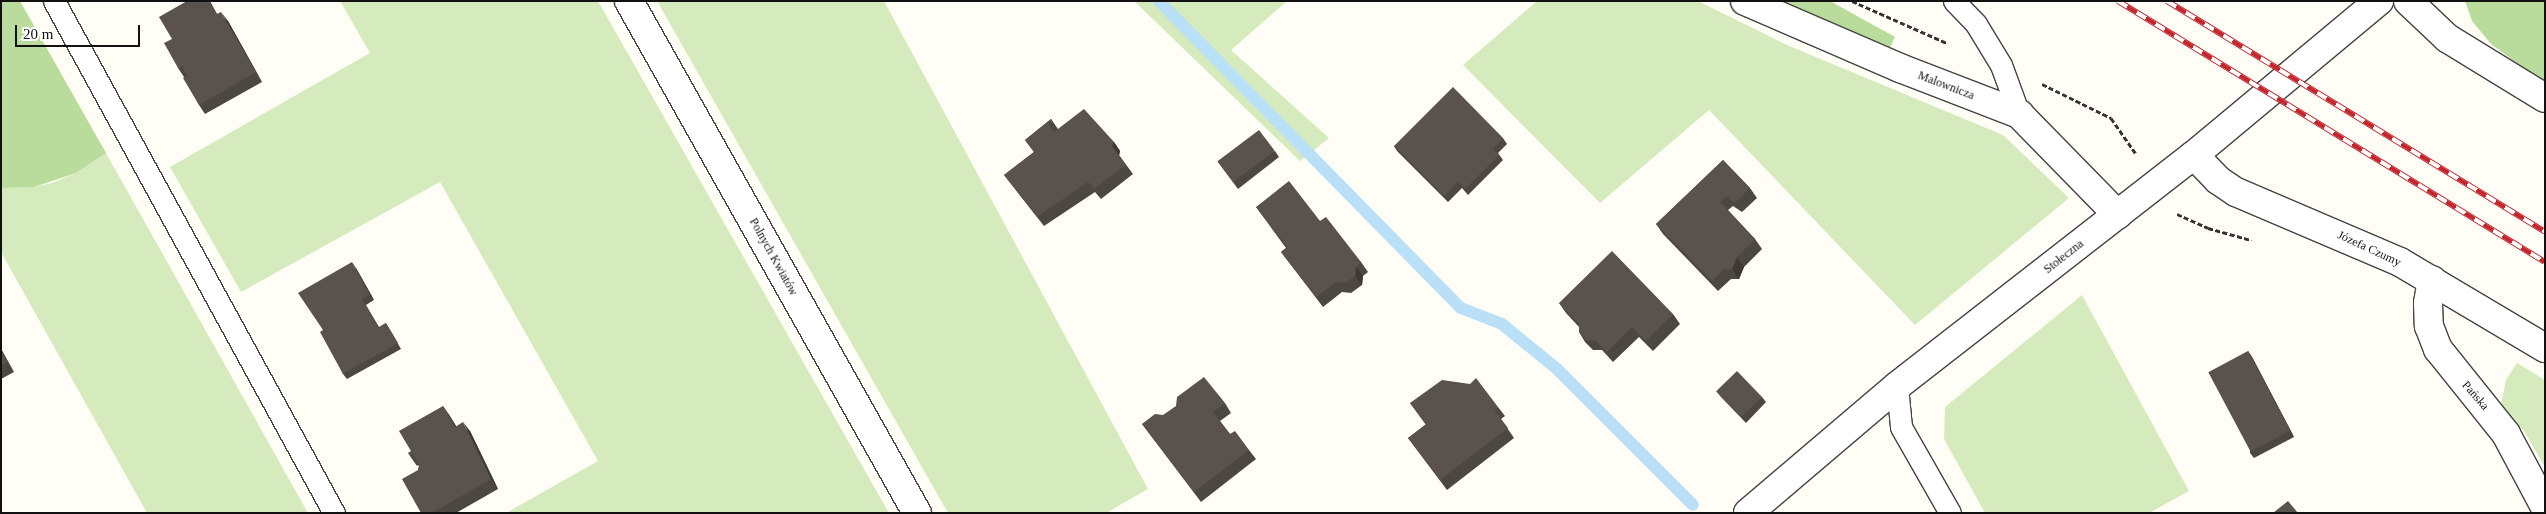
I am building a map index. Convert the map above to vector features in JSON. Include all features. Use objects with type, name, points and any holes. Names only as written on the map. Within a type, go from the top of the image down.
[{"type":"street","name":"Polnych Kwiatów","points":[[629,1],[917,513]]},
{"type":"street","name":"Malownicza","points":[[1745,1],[1900,68],[2019,114],[2118,215]]},
{"type":"street","name":"Stołeczna","points":[[1748,513],[1896,386],[2194,155],[2379,1]]},
{"type":"street","points":[[2408,1],[2447,38],[2545,98]]},
{"type":"street","name":"Józefa Czumy","points":[[2194,155],[2218,180],[2236,192],[2356,242],[2432,280],[2545,348]]},
{"type":"street","name":"Pańska","points":[[2432,280],[2428,303],[2429,326],[2438,349],[2506,434],[2545,507]]},
{"type":"lane","points":[[54,1],[334,513]]},
{"type":"lane","points":[[1954,1],[1976,24],[2001,65],[2019,114]]},
{"type":"lane","points":[[1896,386],[1901,427],[1950,513]]},
{"type":"green space","points":[[1,1],[20,1],[106,153],[76,173],[34,187],[1,188]]},
{"type":"green space","points":[[340,1],[598,1],[889,513],[506,513],[598,461],[440,182],[241,292],[170,167],[370,53]]},
{"type":"green space","points":[[657,1],[884,1],[1148,489],[1106,513],[948,513]]},
{"type":"green space","points":[[1134,1],[1287,1],[1231,50],[1329,138],[1300,161]]},
{"type":"green space","points":[[1537,1],[1698,1],[1787,45],[2003,135],[2069,198],[1915,325],[1709,110],[1600,203],[1463,65]]},
{"type":"green space","points":[[1771,1],[1830,1],[1895,37],[1887,54]]},
{"type":"green space","points":[[2465,1],[2545,1],[2545,84],[2491,44],[2472,21]]},
{"type":"green space","points":[[106,153],[308,513],[147,513],[1,252],[1,188],[34,187],[52,183],[76,173]]},
{"type":"green space","points":[[2082,295],[2189,491],[2149,513],[1985,513],[1944,439],[1945,407]]},
{"type":"green space","points":[[2517,363],[2545,380],[2545,467],[2524,431],[2501,405],[2506,380]]},
{"type":"building","points":[[187,1],[209,1],[217,14],[221,12],[256,72],[199,105],[183,78],[187,76],[182,66],[178,68],[164,43],[172,39],[159,17]]},
{"type":"building","points":[[1453,87],[1503,138],[1493,149],[1499,155],[1465,189],[1458,182],[1444,196],[1394,146]]},
{"type":"building","points":[[1084,109],[1114,142],[1112,146],[1126,165],[1094,189],[1088,182],[1037,217],[1004,175],[1034,152],[1025,140],[1051,119],[1053,122],[1049,124],[1054,132]]},
{"type":"building","points":[[1259,130],[1275,151],[1233,182],[1217,161]]},
{"type":"building","points":[[1723,160],[1750,188],[1735,203],[1726,196],[1720,202],[1755,239],[1737,257],[1732,269],[1724,269],[1712,281],[1656,224]]},
{"type":"building","points":[[1289,181],[1320,221],[1326,217],[1361,262],[1356,267],[1355,276],[1345,283],[1336,282],[1316,297],[1281,252],[1287,247],[1256,207]]},
{"type":"building","points":[[1612,251],[1673,314],[1646,341],[1632,327],[1607,352],[1595,340],[1586,340],[1579,332],[1579,324],[1559,303]]},
{"type":"building","points":[[352,262],[370,295],[362,299],[378,328],[386,323],[398,343],[343,374],[320,332],[323,330],[298,293]]},
{"type":"building","points":[[1,351],[8,362],[1,366]]},
{"type":"building","points":[[2248,351],[2290,430],[2251,452],[2208,372]]},
{"type":"building","points":[[1737,371],[1762,397],[1741,417],[1716,391]]},
{"type":"building","points":[[1204,377],[1225,403],[1213,412],[1230,434],[1235,431],[1249,450],[1194,492],[1142,424],[1155,414],[1163,415],[1176,406],[1177,397]]},
{"type":"building","points":[[1476,378],[1498,407],[1494,410],[1508,428],[1440,480],[1408,438],[1426,424],[1410,403],[1442,380],[1470,384]]},
{"type":"building","points":[[443,406],[455,427],[463,422],[491,479],[432,513],[421,513],[402,479],[418,470],[419,466],[413,454],[410,456],[408,453],[411,451],[399,431]]},
{"type":"building","points":[[2288,501],[2298,513],[2273,513]]},
{"type":"waterway","points":[[1159,1],[1461,308],[1502,324],[1557,369],[1693,505]]},
{"type":"railway","points":[[2118,1],[2545,262]]},
{"type":"railway","points":[[2167,1],[2545,232]]}]
